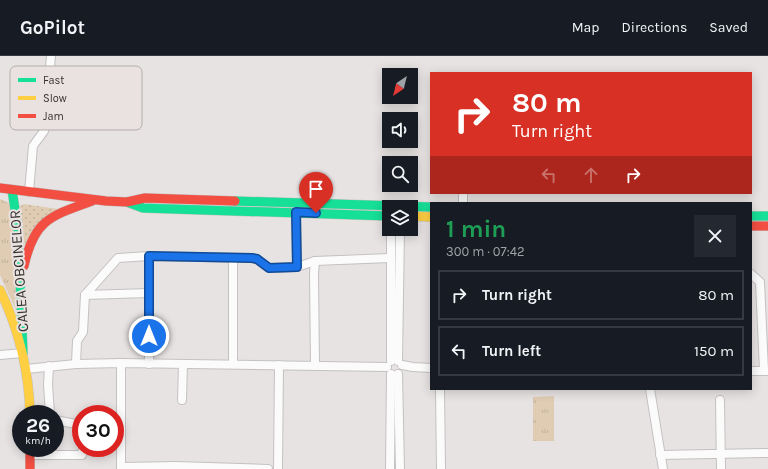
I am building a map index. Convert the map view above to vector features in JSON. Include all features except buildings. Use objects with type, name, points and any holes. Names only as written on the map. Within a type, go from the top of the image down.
[{"type":"main road","points":[[0,188],[95,200],[128,202],[145,198],[382,206]]},
{"type":"main road","name":"CALEA OBCINELOR","points":[[12,190],[18,229],[23,353]]},
{"type":"main road","points":[[21,283],[30,243],[42,223],[53,216],[95,200]]},
{"type":"main road","points":[[128,202],[143,208],[382,216]]},
{"type":"main road","points":[[418,207],[430,207]]},
{"type":"main road","points":[[418,216],[430,217]]},
{"type":"main road","points":[[752,216],[768,216]]},
{"type":"main road","points":[[752,226],[768,226]]},
{"type":"main road","name":"CALEA OBCINELOR","points":[[0,290],[10,312],[23,353],[29,405]]},
{"type":"main road","points":[[30,457],[30,469]]},
{"type":"street","points":[[50,66],[51,56]]},
{"type":"street","points":[[29,192],[33,146],[44,130]]},
{"type":"street","points":[[296,212],[297,267]]},
{"type":"street","points":[[396,236],[390,258],[400,469]]},
{"type":"street","points":[[390,469],[395,367],[398,236]]},
{"type":"street","points":[[76,364],[77,341],[83,332],[85,295],[118,258],[149,256],[257,259],[269,268],[297,267],[315,261],[390,258]]},
{"type":"street","points":[[149,256],[149,364]]},
{"type":"street","points":[[233,258],[233,364]]},
{"type":"street","points":[[314,366],[315,261]]},
{"type":"street","points":[[752,275],[760,282],[766,371],[752,370]]},
{"type":"street","points":[[85,295],[149,293]]},
{"type":"street","points":[[0,355],[23,353]]},
{"type":"street","points":[[26,369],[76,364],[121,363],[430,368]]},
{"type":"street","points":[[121,363],[121,468],[176,466],[268,469]]},
{"type":"street","points":[[182,400],[183,364]]},
{"type":"street","points":[[278,469],[279,365]]},
{"type":"street","points":[[49,366],[49,405]]},
{"type":"street","points":[[440,390],[441,469]]},
{"type":"street","points":[[650,390],[663,469]]},
{"type":"street","points":[[720,400],[721,469]]},
{"type":"street","points":[[660,455],[768,453]]},
{"type":"green space","points":[[0,199],[11,204],[19,317],[0,275]]},
{"type":"green space","points":[[24,204],[58,209],[25,248],[19,207]]},
{"type":"green space","points":[[554,396],[554,441],[533,441],[533,397]]},
{"type":"traffic: fast","points":[[12,190],[18,229],[23,353]]},
{"type":"traffic: fast","points":[[235,201],[430,207]]},
{"type":"traffic: fast","points":[[127,202],[143,208],[382,216]]},
{"type":"traffic: fast","points":[[752,216],[768,216]]},
{"type":"traffic: slow","points":[[418,216],[430,217]]},
{"type":"traffic: slow","points":[[0,290],[13,320],[22,350],[28,382],[29,405]]},
{"type":"traffic: jam","points":[[0,188],[106,201],[127,202],[145,198],[235,201]]},
{"type":"traffic: jam","points":[[24,266],[33,239],[39,229],[46,222],[65,211],[92,201]]},
{"type":"traffic: jam","points":[[752,226],[768,226]]},
{"type":"traffic: jam","points":[[30,457],[30,469]]},
{"type":"route","points":[[149,336],[149,256],[252,258],[257,259],[269,268],[297,267],[296,212],[316,213]]}]
